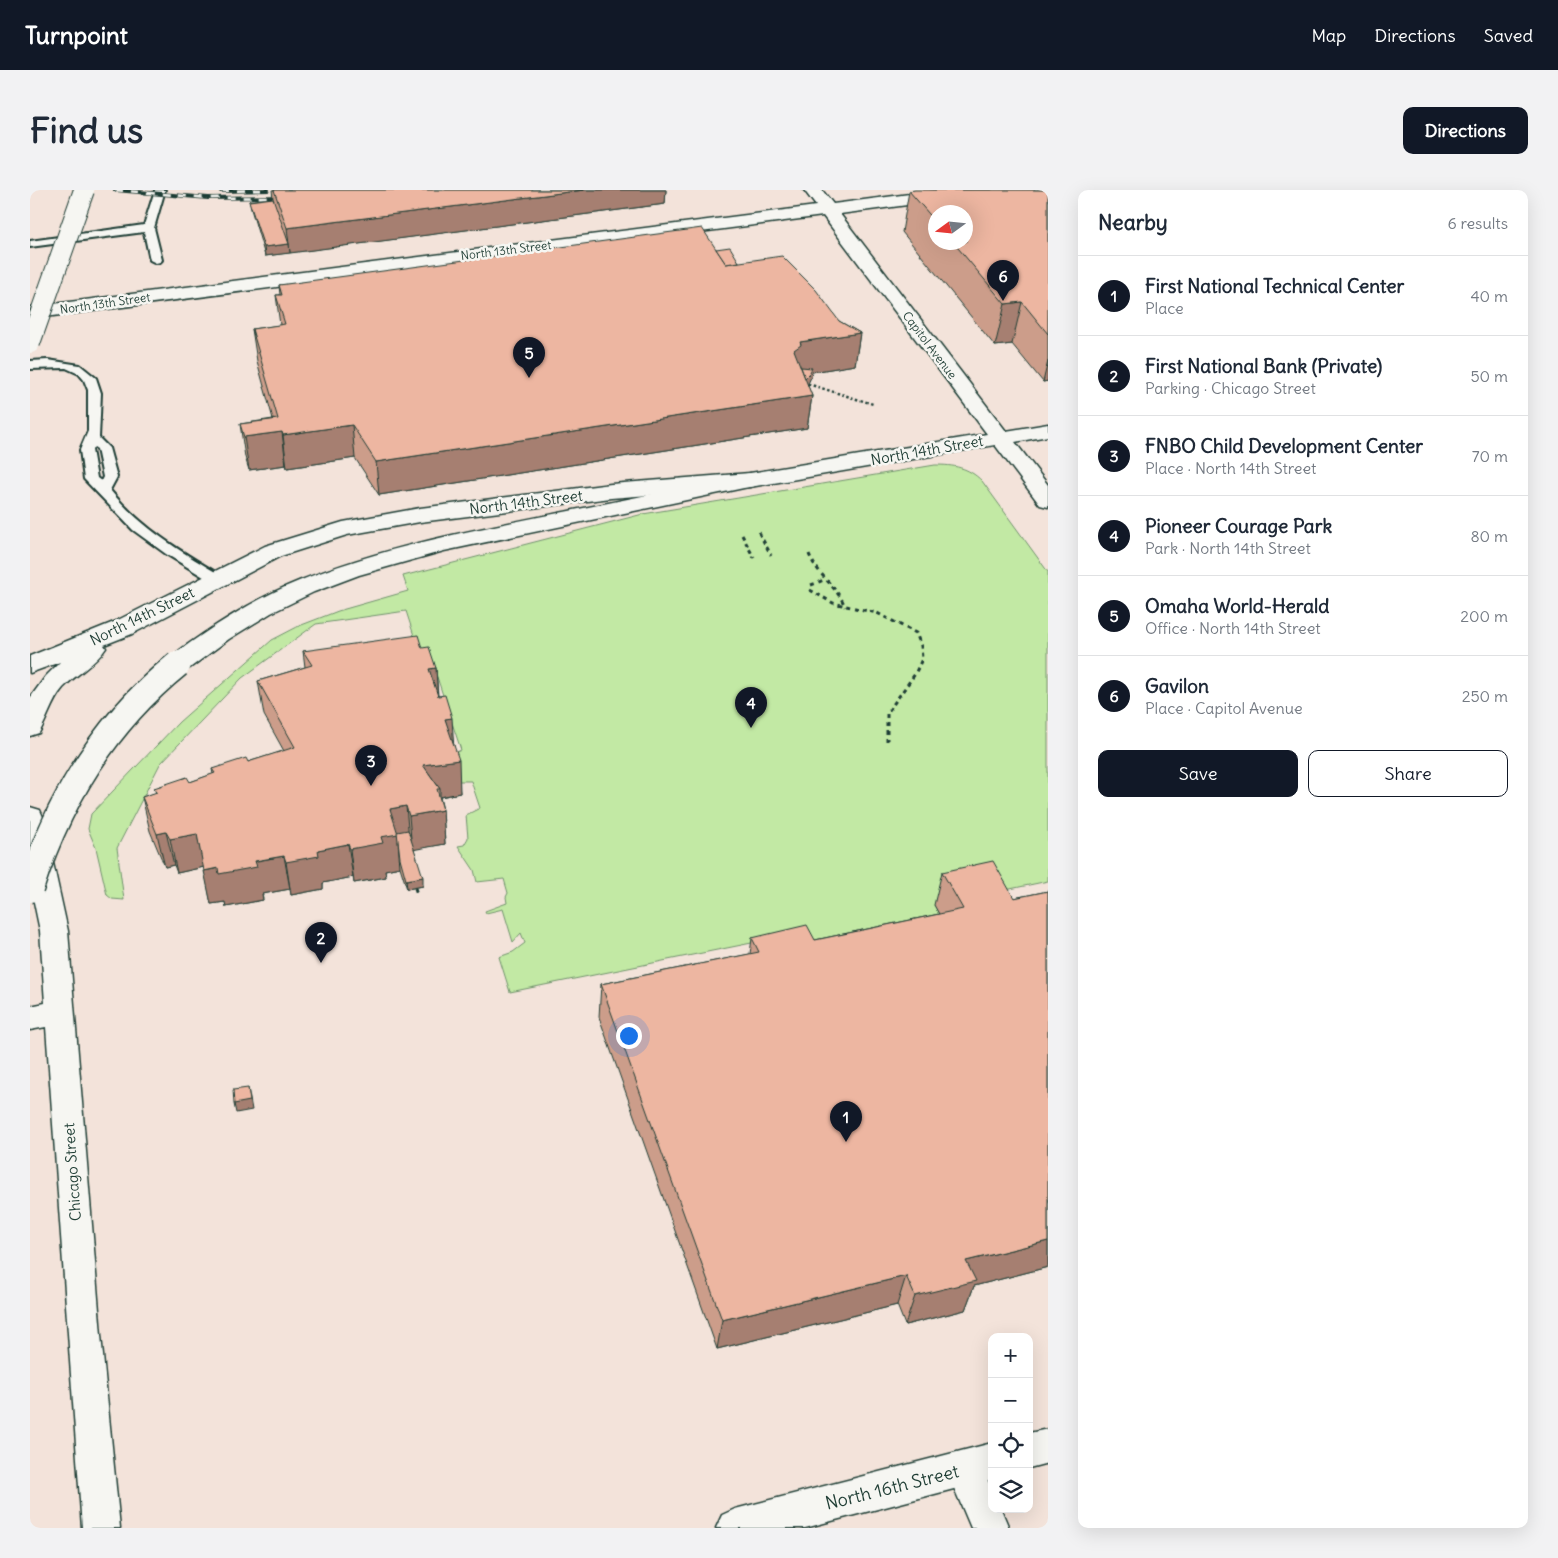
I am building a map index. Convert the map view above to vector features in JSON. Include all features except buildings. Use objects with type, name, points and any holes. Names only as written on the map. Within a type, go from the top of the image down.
[{"type":"main road","points":[[30,343],[84,190]]},
{"type":"main road","name":"Capitol Avenue","points":[[813,190],[1048,500]]},
{"type":"main road","name":"North 13th Street","points":[[30,313],[982,190]]},
{"type":"main road","name":"North 14th Street","points":[[30,664],[123,628],[217,579],[294,544],[360,525],[625,489],[750,480],[1048,430]]},
{"type":"main road","points":[[30,889],[57,815],[86,766],[124,716],[178,664],[217,634],[264,605],[309,584],[348,569],[427,547],[750,480]]},
{"type":"main road","points":[[30,727],[43,697],[55,682],[90,651],[123,628]]},
{"type":"main road","name":"Chicago Street","points":[[30,817],[54,931],[82,1316],[101,1528]]},
{"type":"main road","points":[[30,1018],[61,1012]]},
{"type":"main road","points":[[1033,1450],[1048,1446]]},
{"type":"main road","points":[[978,1465],[990,1528]]},
{"type":"main road","name":"North 16th Street","points":[[735,1528],[978,1465]]},
{"type":"lane","points":[[156,260],[149,228],[160,190]]},
{"type":"lane","points":[[30,244],[149,228]]},
{"type":"lane","points":[[30,366],[63,363],[79,369],[90,377],[95,389],[94,440],[86,450],[91,479],[104,488],[108,497],[126,517],[162,548],[217,579]]},
{"type":"lane","points":[[94,440],[103,448],[110,477],[104,488]]},
{"type":"path","points":[[808,384],[873,404]]},
{"type":"path","points":[[759,532],[771,555]]},
{"type":"path","points":[[742,535],[754,558]]},
{"type":"path","points":[[809,554],[824,580],[844,602],[845,607]]},
{"type":"path","points":[[811,585],[824,580]]},
{"type":"path","points":[[810,590],[822,598],[845,607],[877,613],[916,633],[921,646],[922,659],[915,674],[893,702],[887,713],[887,741]]},
{"type":"path","points":[[416,888],[417,894]]},
{"type":"green space","points":[[935,465],[960,468],[977,476],[1048,572],[1048,881],[934,905],[954,942],[808,973],[791,935],[510,992],[499,957],[513,952],[525,943],[521,933],[513,942],[503,909],[486,913],[485,911],[507,903],[506,897],[508,893],[504,879],[477,882],[474,870],[458,846],[464,845],[468,838],[466,815],[480,808],[471,781],[457,781],[448,756],[461,750],[437,677],[418,648],[406,611],[316,624],[242,678],[160,764],[117,848],[124,900],[112,899],[107,895],[96,848],[88,829],[91,814],[179,722],[272,640],[299,626],[338,611],[408,591],[403,576],[643,514]]},
{"type":"railway","points":[[115,190],[208,198],[287,197]]},
{"type":"railway","points":[[221,191],[268,190]]},
{"type":"place","name":"Gavilon","points":[[1003,301]]},
{"type":"place","name":"Omaha World-Herald","points":[[529,378]]},
{"type":"place","name":"Pioneer Courage Park","points":[[751,728]]},
{"type":"place","name":"FNBO Child Development Center","points":[[371,786]]},
{"type":"place","name":"First National Bank (Private)","points":[[321,963]]},
{"type":"place","name":"First National Technical Center","points":[[846,1142]]}]
